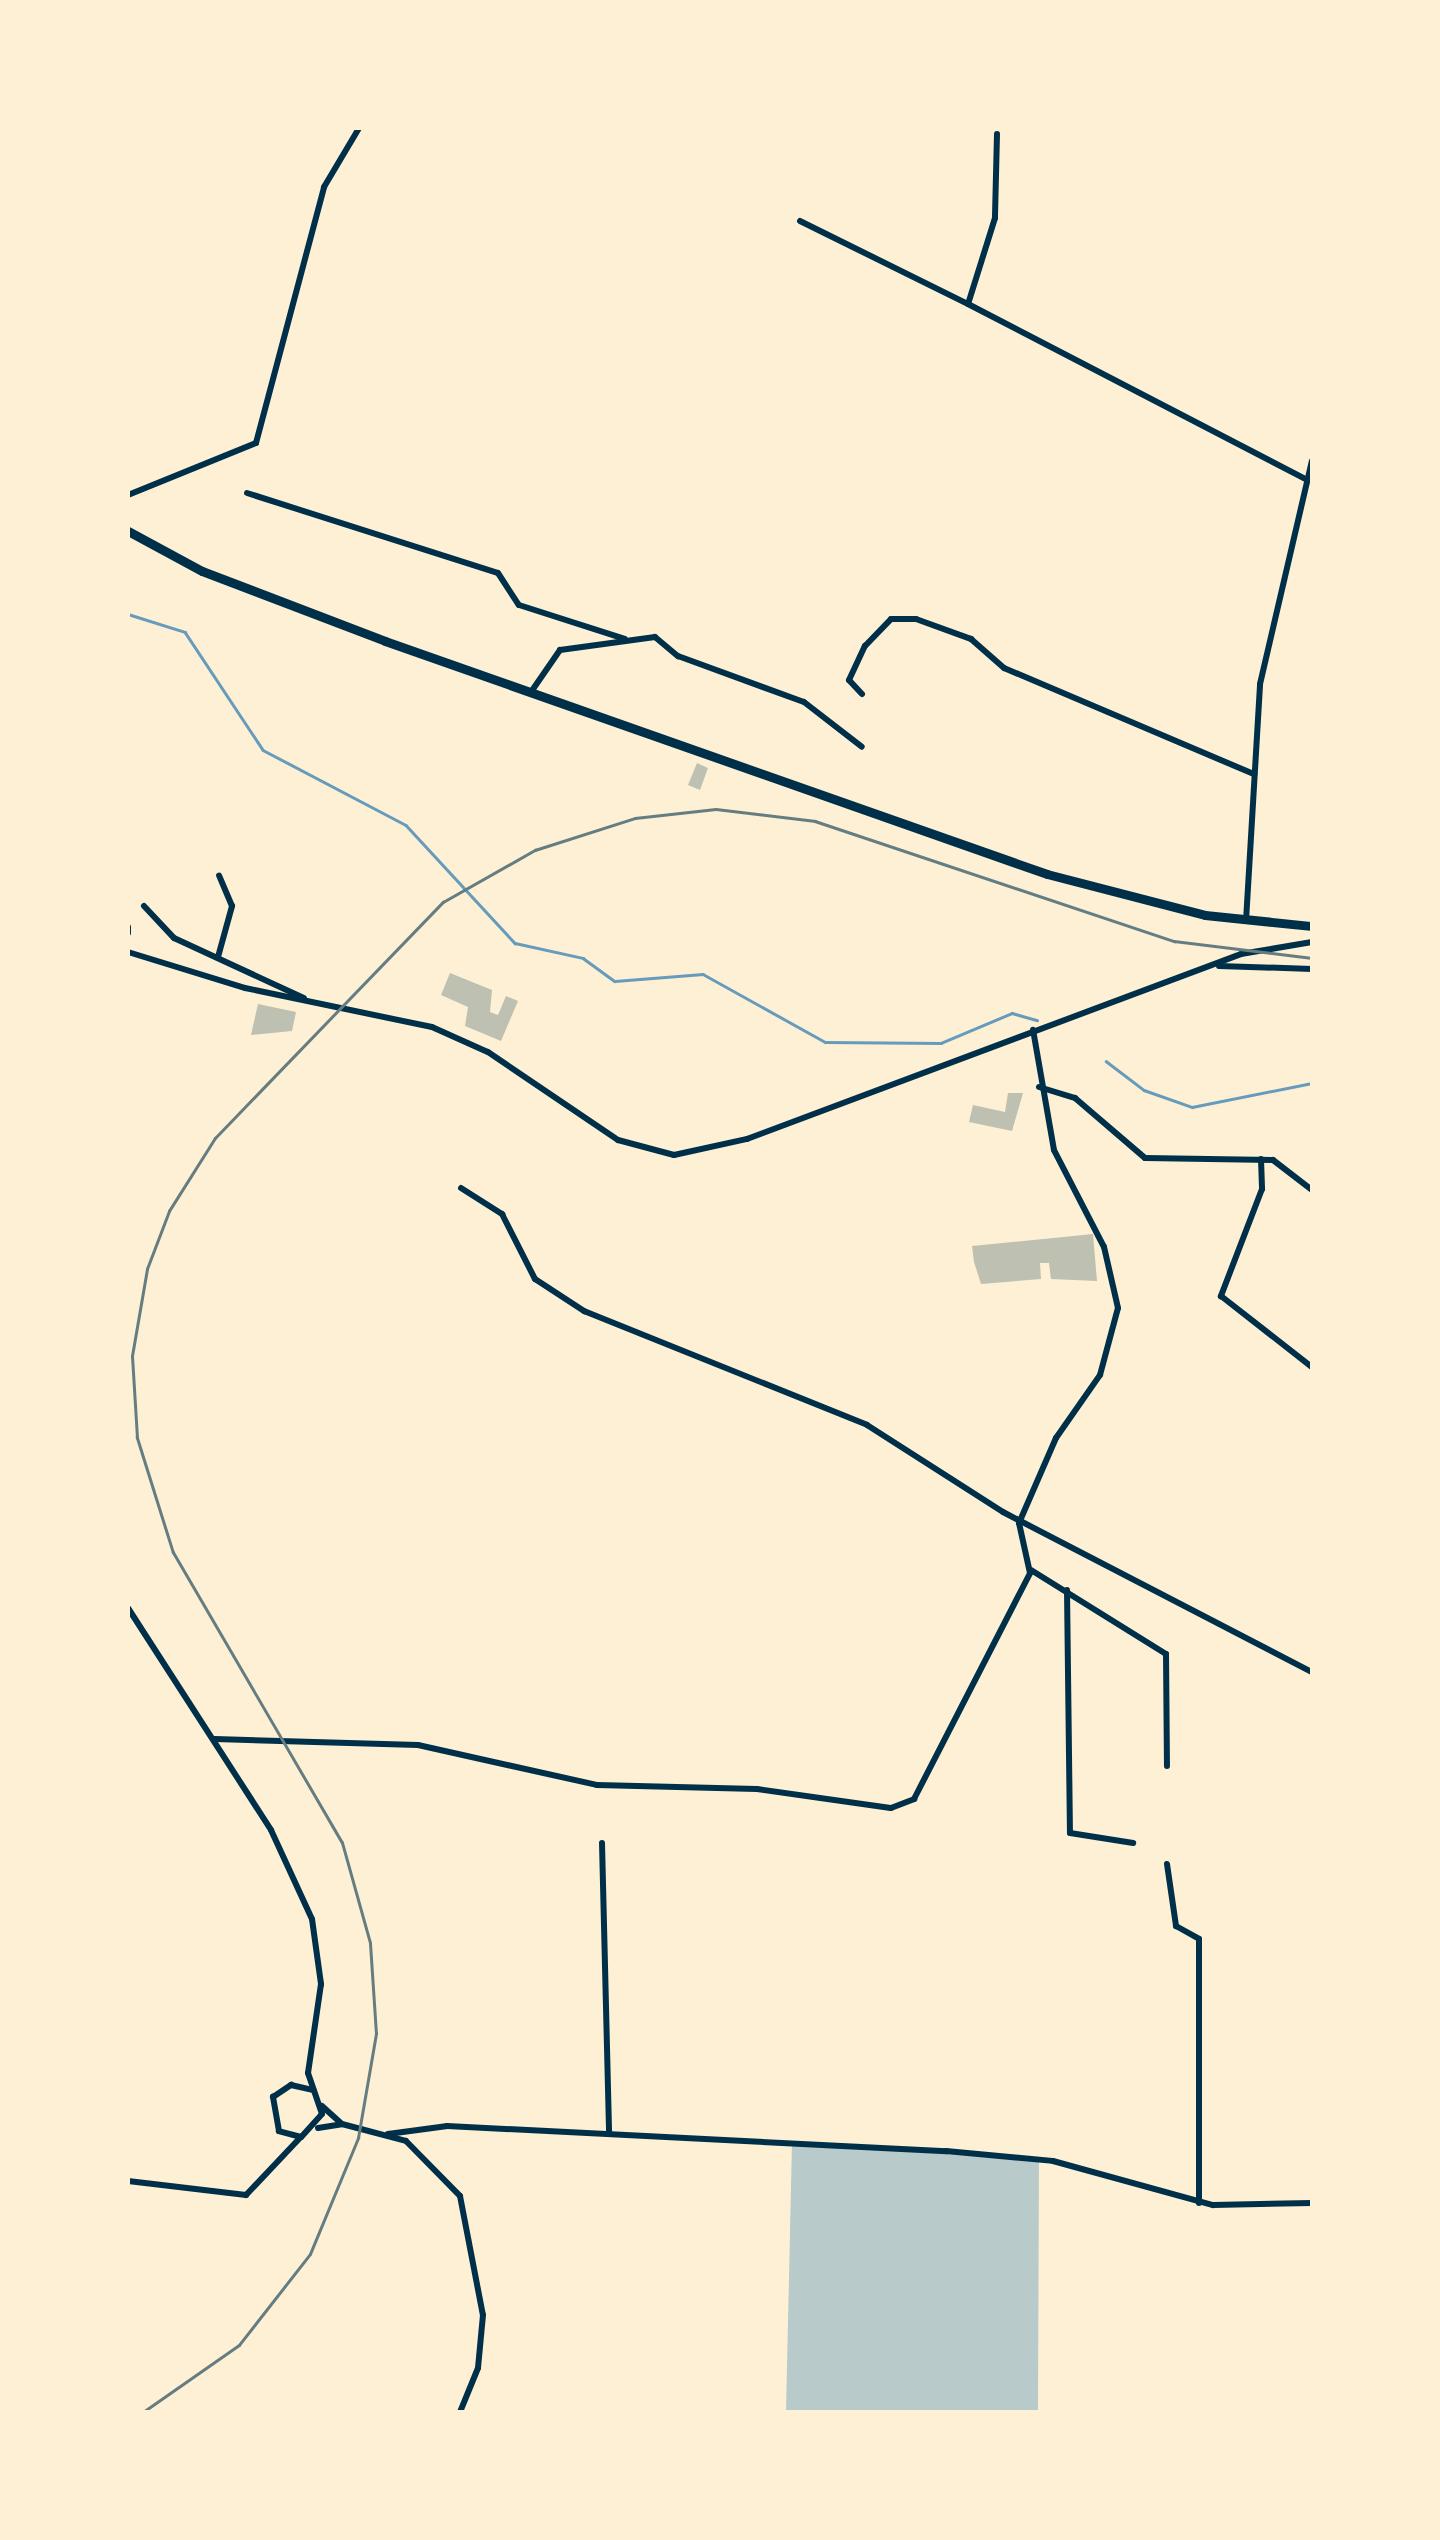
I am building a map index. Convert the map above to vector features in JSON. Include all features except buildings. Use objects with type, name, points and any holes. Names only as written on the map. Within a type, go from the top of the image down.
[{"type":"main road","points":[[128,531],[225,581],[1048,874],[1246,921],[1312,926]]},
{"type":"street","points":[[128,495],[254,446],[324,187],[359,128]]},
{"type":"street","points":[[968,304],[996,218],[997,134]]},
{"type":"street","points":[[800,220],[1307,480]]},
{"type":"street","points":[[1246,921],[1254,774],[1270,626],[1312,461]]},
{"type":"street","points":[[247,493],[498,572],[518,605],[626,639]]},
{"type":"street","points":[[862,694],[849,680],[866,646],[891,619],[916,619],[971,639],[1004,668],[1254,774]]},
{"type":"street","points":[[531,692],[560,650],[654,637],[678,656],[804,702],[862,747]]},
{"type":"street","points":[[218,956],[232,906],[219,876]]},
{"type":"street","points":[[144,906],[168,934],[309,1002]]},
{"type":"street","points":[[128,952],[468,1041],[613,1137],[674,1155],[733,1144],[1213,966],[1312,942]]},
{"type":"street","points":[[1213,966],[1312,969]]},
{"type":"street","points":[[215,1739],[300,1736],[465,1752],[598,1785],[744,1788],[899,1807],[922,1789],[1031,1570],[1020,1521],[1056,1438],[1100,1375],[1119,1304],[1098,1234],[1067,1189],[1039,1087],[1033,1030]]},
{"type":"street","points":[[1039,1087],[1075,1098],[1145,1158],[1260,1160],[1312,1190]]},
{"type":"street","points":[[1260,1160],[1262,1189],[1221,1296],[1312,1367]]},
{"type":"street","points":[[461,1188],[502,1214],[535,1279],[584,1311],[841,1413],[1020,1521],[1312,1672]]},
{"type":"street","points":[[1031,1570],[1166,1654],[1166,1766]]},
{"type":"street","points":[[1067,1590],[1070,1833],[1133,1842]]},
{"type":"street","points":[[128,1608],[278,1842],[315,1929],[321,1984],[309,2058],[298,2084],[270,2104],[284,2156]]},
{"type":"street","points":[[602,1843],[609,2133]]},
{"type":"street","points":[[1167,1864],[1176,1926],[1198,1939],[1200,2202]]},
{"type":"street","points":[[309,2058],[313,2090],[322,2106],[342,2124]]},
{"type":"street","points":[[298,2084],[313,2090]]},
{"type":"street","points":[[315,2130],[322,2106]]},
{"type":"street","points":[[128,2181],[246,2194],[302,2137],[342,2124],[388,2134],[434,2160],[471,2224],[482,2340],[460,2412]]},
{"type":"street","points":[[388,2134],[437,2126],[1039,2158],[1200,2202],[1312,2204]]},
{"type":"street","points":[[278,2131],[302,2137]]},
{"type":"shaded area","points":[[792,2142],[1039,2158],[1038,2412],[786,2412]]},
{"type":"waterway","points":[[128,614],[185,632],[263,750],[406,825],[515,943],[583,958],[615,981],[703,974],[825,1042],[941,1043],[1012,1013],[1037,1020]]},
{"type":"waterway","points":[[1106,1061],[1144,1090],[1192,1107],[1312,1083]]},
{"type":"railway","points":[[143,2412],[239,2345],[310,2254],[358,2138],[376,2034],[370,1943],[342,1843],[173,1553],[137,1438],[132,1356],[147,1269],[169,1211],[215,1138],[443,902],[535,850],[635,818],[716,809],[815,821],[1174,941],[1312,958]]}]
